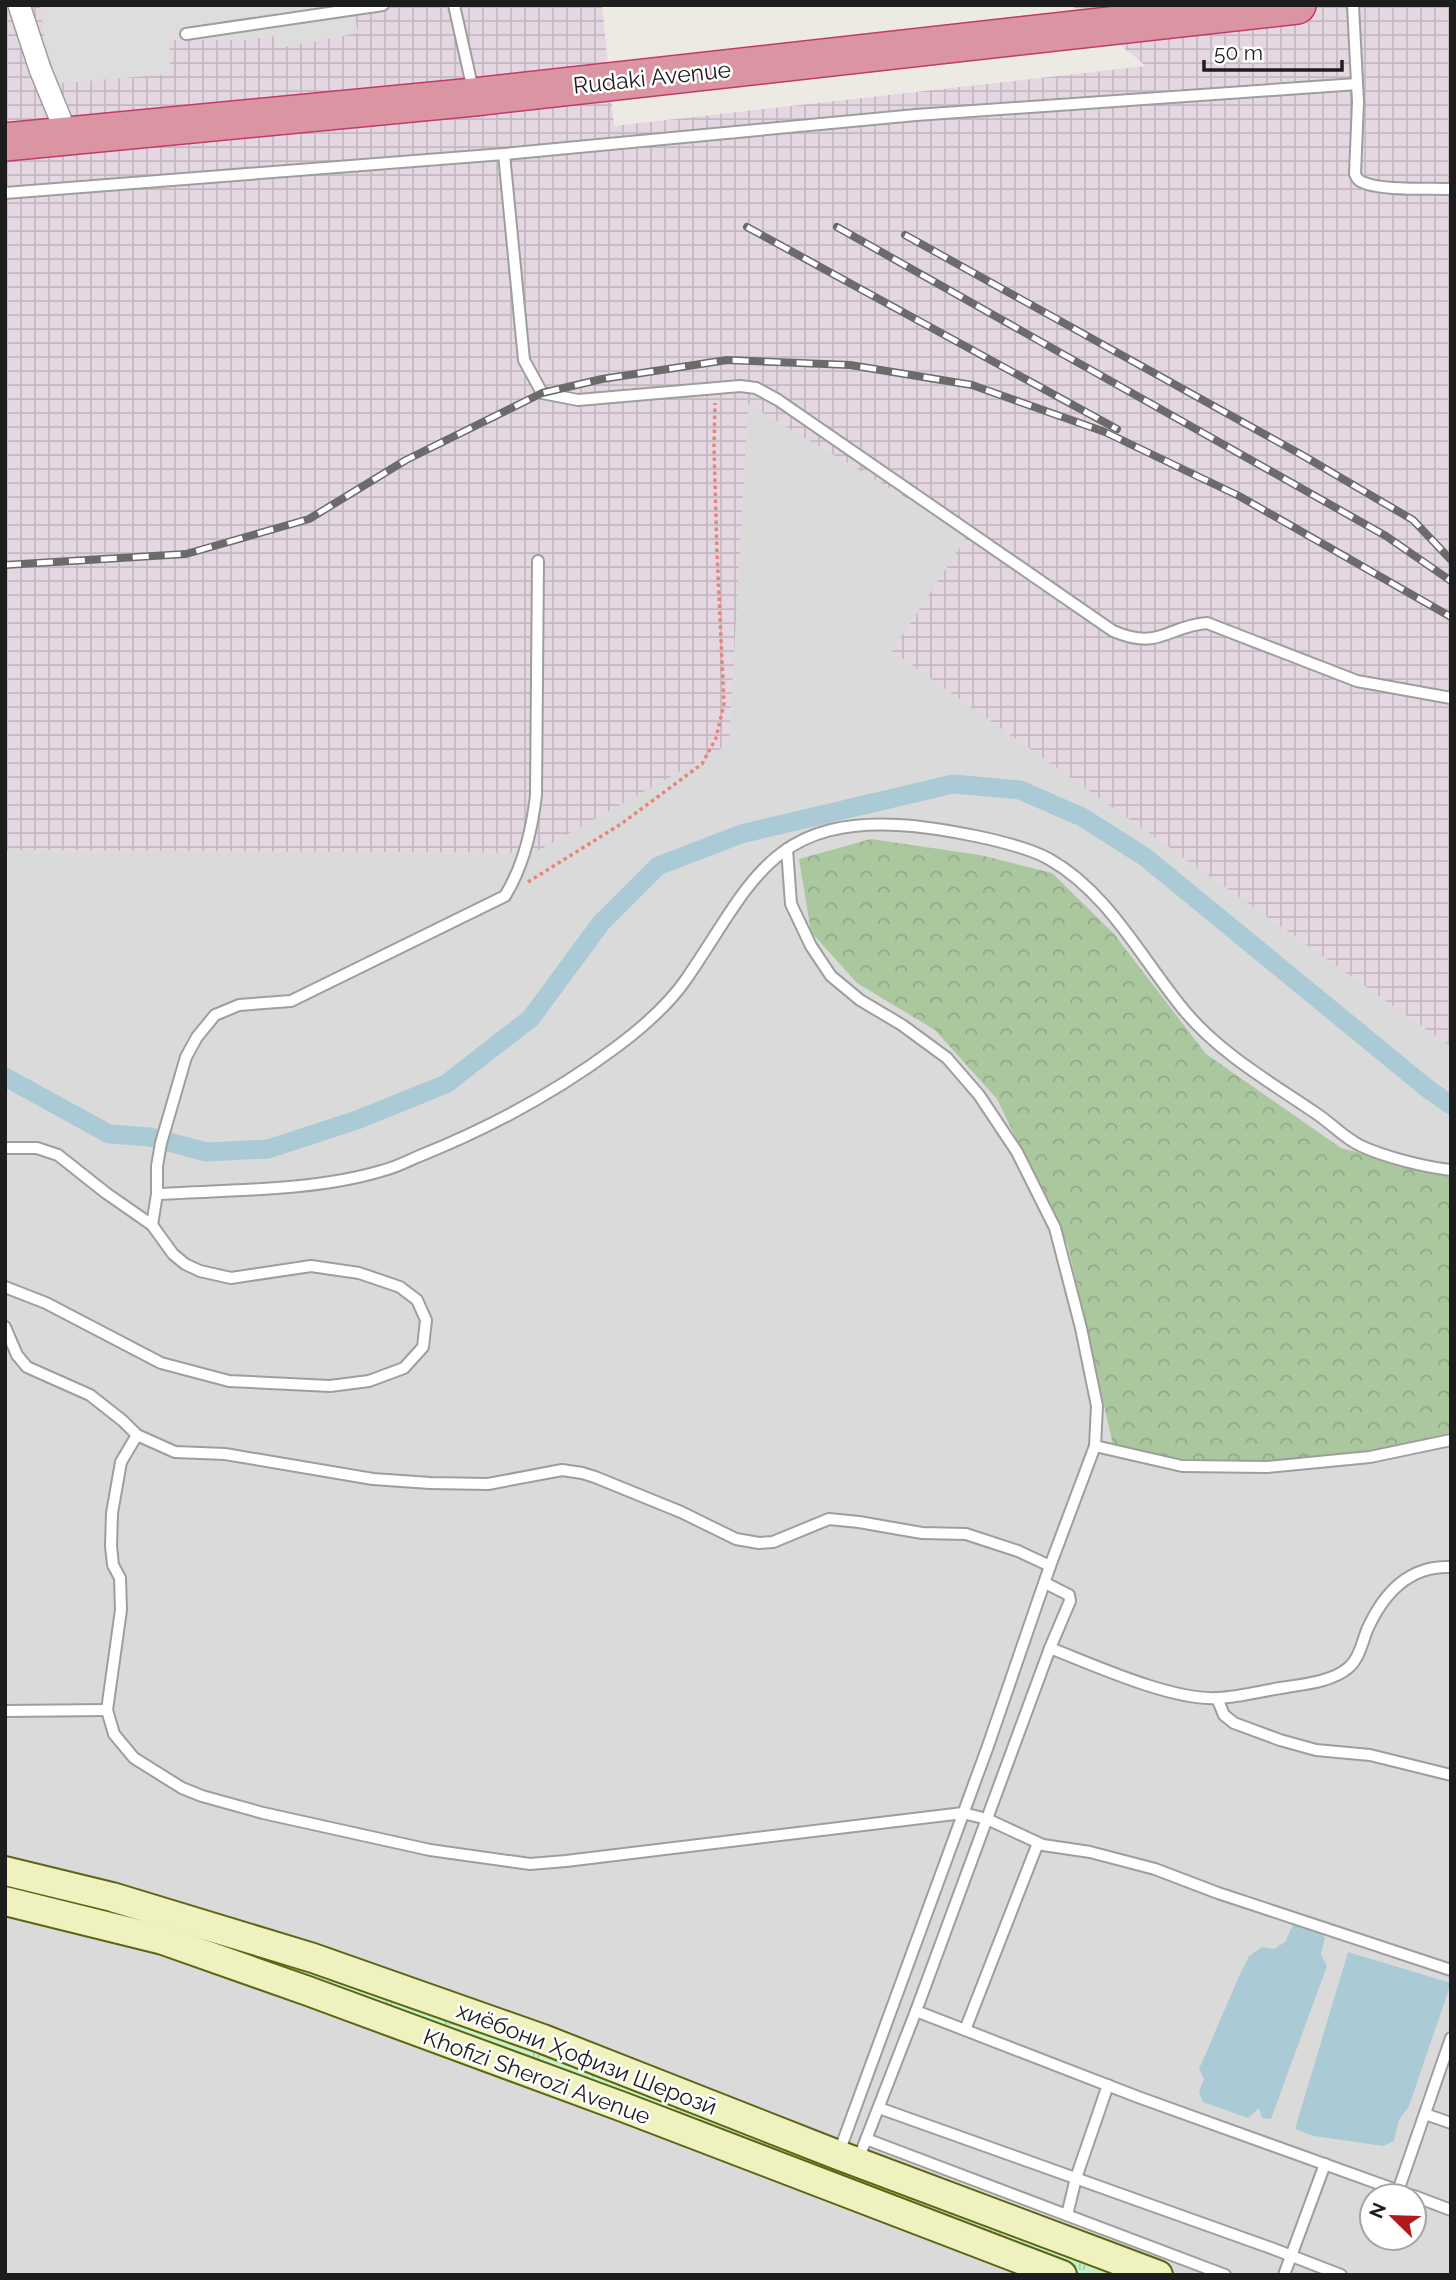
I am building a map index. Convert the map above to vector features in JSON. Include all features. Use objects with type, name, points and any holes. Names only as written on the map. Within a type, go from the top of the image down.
[{"type":"highway","name":"Rudaki Avenue","points":[[5,142],[474,97],[1297,5]]},
{"type":"main road","name":"хиёбони Ҳофизи Шерозӣ","points":[[5,1871],[112,1897],[313,1958],[854,2152],[1158,2275]]},
{"type":"main road","name":"Khofizi Sherozi Avenue","points":[[5,1901],[163,1940],[308,1991],[623,2107],[1062,2275]]},
{"type":"street","points":[[19,5],[35,57],[67,135]]},
{"type":"lane","points":[[186,34],[383,5]]},
{"type":"lane","points":[[454,5],[474,97]]},
{"type":"lane","points":[[1353,5],[1357,84],[1357,179],[1385,187],[1451,189]]},
{"type":"lane","points":[[5,193],[504,154],[916,115],[1357,84]]},
{"type":"lane","points":[[504,154],[524,360],[542,393],[561,399],[578,400],[716,387],[756,388],[778,400],[1007,560],[1120,634],[1140,640],[1166,636],[1207,622],[1357,681],[1451,698]]},
{"type":"lane","points":[[152,1225],[157,1194],[157,1166],[165,1127],[186,1057],[197,1037],[215,1015],[239,1005],[292,1001],[505,895],[519,870],[532,823],[536,795],[538,561]]},
{"type":"lane","points":[[157,1194],[314,1184],[381,1172],[456,1142],[532,1101],[613,1049],[660,1012],[686,979],[752,879],[787,849],[810,835],[846,826],[877,824],[922,827],[1030,850],[1050,860],[1089,888],[1181,1007],[1213,1042],[1353,1141],[1389,1155],[1451,1170]]},
{"type":"lane","points":[[787,849],[791,904],[811,946],[831,975],[860,1000],[947,1058],[979,1095],[1017,1152],[1055,1228],[1081,1328],[1097,1406],[1095,1446],[963,1813],[854,2152]]},
{"type":"lane","points":[[5,1148],[37,1148],[58,1155],[106,1194],[152,1225],[173,1254],[200,1271],[231,1278],[311,1266],[359,1273],[400,1287],[417,1300],[426,1320],[423,1347],[404,1368],[369,1381],[330,1386],[229,1381],[161,1363],[46,1303],[5,1287]]},
{"type":"lane","points":[[5,1327],[17,1355],[27,1367],[100,1402],[137,1435],[175,1452],[225,1454],[373,1479],[475,1485],[512,1481],[562,1470],[595,1477],[747,1541],[774,1542],[829,1520],[922,1533],[966,1534],[1018,1551],[1050,1566]]},
{"type":"lane","points":[[137,1435],[121,1462],[112,1513],[110,1546],[113,1565],[120,1578],[121,1610],[107,1710],[114,1734],[134,1758],[182,1788],[263,1813],[379,1840],[530,1864],[963,1813],[987,1819],[1038,1843],[1090,1852],[1155,1869],[1218,1893],[1451,1970]]},
{"type":"lane","points":[[1095,1446],[1182,1466],[1267,1467],[1370,1457],[1431,1442],[1451,1440]]},
{"type":"lane","points":[[1050,1648],[1147,1685],[1192,1696],[1217,1698],[1307,1683],[1337,1675],[1349,1667],[1357,1657],[1368,1628],[1395,1585],[1414,1574],[1451,1567]]},
{"type":"lane","points":[[854,2152],[878,2108],[1070,1601],[1069,1595],[1045,1583]]},
{"type":"lane","points":[[1217,1698],[1224,1714],[1234,1723],[1280,1740],[1316,1750],[1370,1755],[1451,1775]]},
{"type":"lane","points":[[5,1711],[107,1710]]},
{"type":"lane","points":[[965,2030],[1038,1843]]},
{"type":"lane","points":[[916,2011],[1108,2085],[1374,2182]]},
{"type":"lane","points":[[1401,2182],[1451,2038]]},
{"type":"lane","points":[[1067,2215],[1076,2178],[1108,2085]]},
{"type":"lane","points":[[878,2108],[1340,2275]]},
{"type":"lane","points":[[1425,2113],[1451,2123]]},
{"type":"lane","points":[[854,2152],[1067,2215],[1225,2275]]},
{"type":"lane","points":[[1284,2275],[1325,2164]]},
{"type":"lane","points":[[1428,2202],[1451,2210]]},
{"type":"path","points":[[505,895],[621,824],[702,764],[716,738],[724,704],[714,446],[716,387]]},
{"type":"shaded area","points":[[5,5],[602,5],[614,126],[1146,66],[1071,5],[1451,5],[1451,1047],[892,651],[968,535],[748,404],[729,744],[534,853],[5,850]]},
{"type":"shaded area","points":[[40,5],[352,5],[358,33],[278,48],[273,36],[248,40],[169,40],[171,74],[51,84]]},
{"type":"shaded area","points":[[747,403],[969,535],[893,651],[1451,1047],[1451,2275],[5,2275],[5,850],[534,853]]},
{"type":"green space","points":[[871,839],[980,855],[1052,873],[1114,934],[1206,1054],[1341,1148],[1451,1177],[1451,1437],[1365,1453],[1265,1463],[1181,1461],[1113,1445],[1068,1246],[997,1099],[935,1030],[857,983],[811,932],[799,859]]},
{"type":"green space","points":[[5,1875],[311,1965],[1149,2275],[1060,2275],[305,1994],[5,1904]]},
{"type":"water","points":[[1293,1925],[1317,1929],[1325,1938],[1321,1954],[1327,1966],[1271,2119],[1262,2118],[1259,2108],[1248,2118],[1203,2102],[1199,2091],[1204,2079],[1199,2069],[1249,1956],[1262,1947],[1274,1949],[1285,1942]]},
{"type":"water","points":[[1348,1952],[1451,1983],[1409,2106],[1399,2120],[1394,2141],[1383,2146],[1314,2136],[1295,2129]]},
{"type":"waterway","points":[[5,1077],[109,1134],[150,1137],[206,1152],[268,1149],[357,1120],[446,1084],[531,1018],[601,923],[658,866],[741,834],[953,784],[1020,790],[1082,817],[1145,857],[1451,1105]]},
{"type":"railway","points":[[747,227],[1117,429]]},
{"type":"railway","points":[[837,227],[1386,536],[1451,581]]},
{"type":"railway","points":[[905,235],[1302,455],[1413,520],[1451,560]]},
{"type":"railway","points":[[5,565],[186,554],[309,519],[406,460],[542,393],[602,379],[727,360],[850,365],[972,385],[1105,432],[1239,496],[1451,617]]}]
